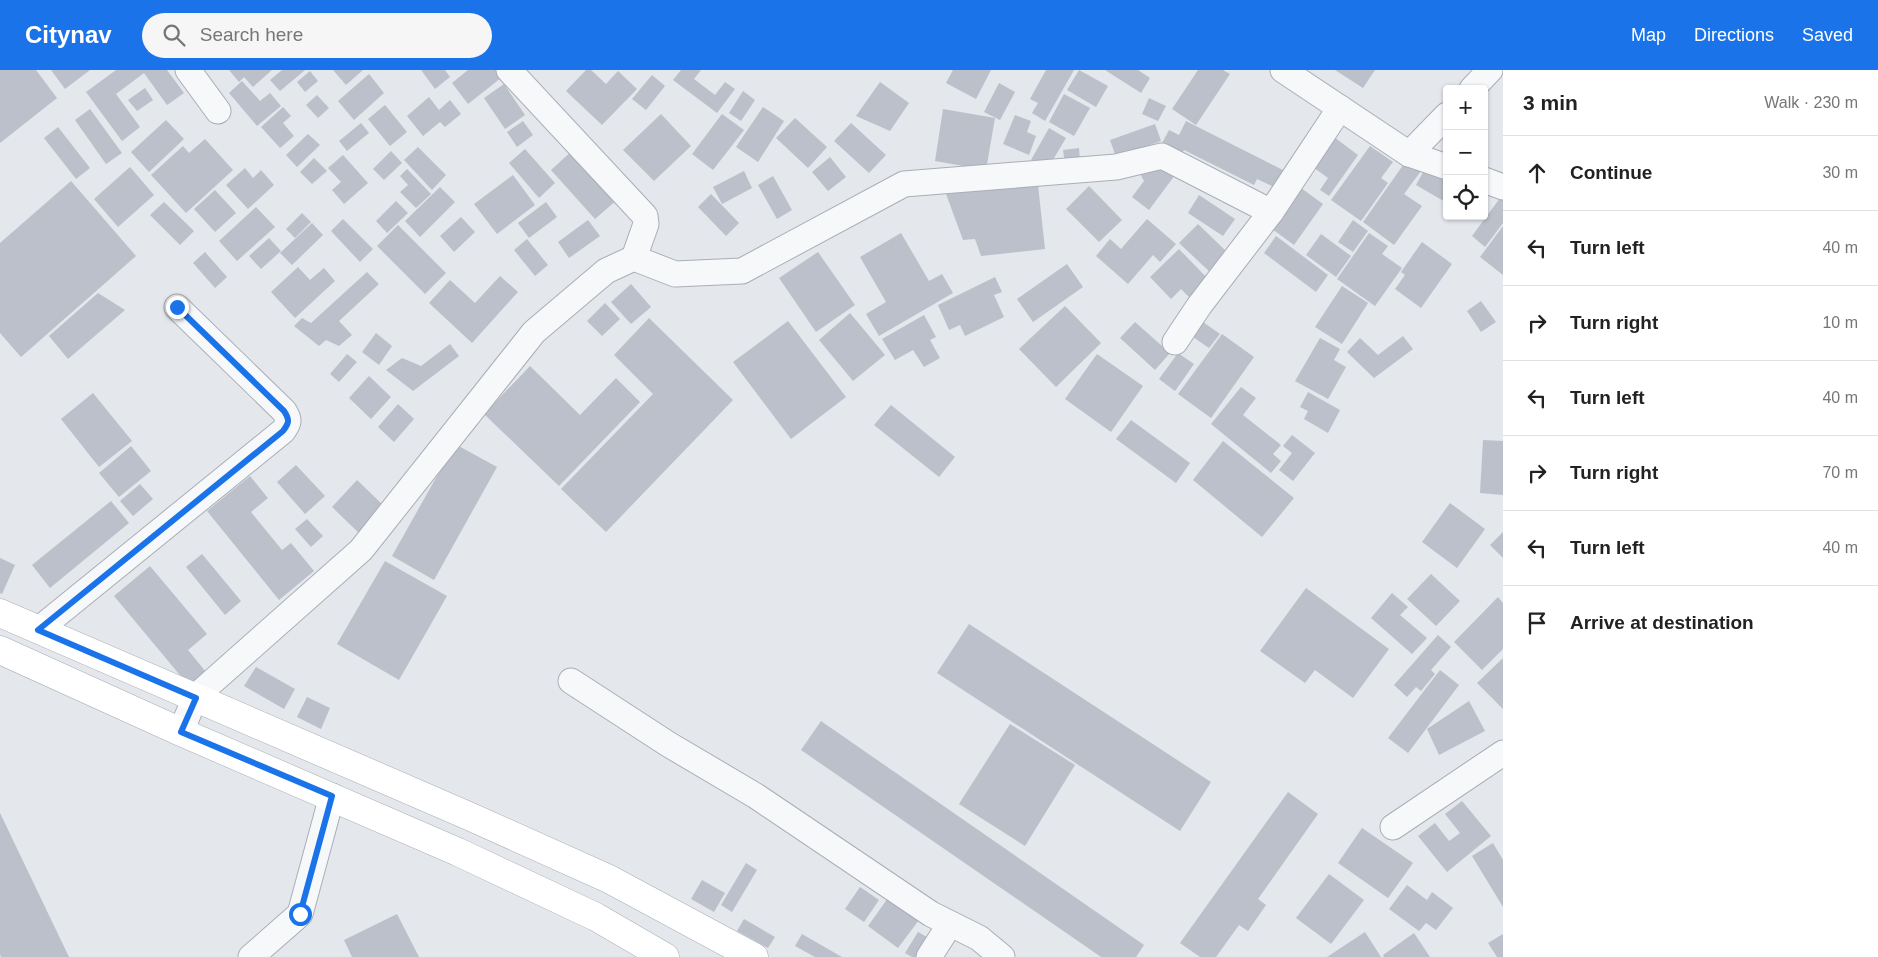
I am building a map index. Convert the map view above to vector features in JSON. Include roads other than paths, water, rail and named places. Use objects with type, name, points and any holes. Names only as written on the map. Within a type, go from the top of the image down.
[{"type":"main road","points":[[0,613],[471,816],[609,879],[754,957]]},
{"type":"main road","points":[[0,650],[181,732],[458,852],[596,916],[665,957]]},
{"type":"street","points":[[509,70],[645,216],[646,224],[634,258]]},
{"type":"street","points":[[1283,70],[1409,154],[1443,166]]},
{"type":"street","points":[[1476,85],[1490,70]]},
{"type":"street","points":[[192,72],[218,112]]},
{"type":"street","points":[[1175,342],[1199,306],[1271,212],[1340,108]]},
{"type":"street","points":[[1409,154],[1443,119]]},
{"type":"street","points":[[181,732],[196,698],[361,550],[534,332],[606,270],[634,258],[675,274],[742,271],[904,184],[1116,167],[1162,156],[1271,212]]},
{"type":"street","points":[[1488,181],[1503,187]]},
{"type":"street","points":[[38,630],[283,431],[288,424],[288,418],[284,411],[177,307]]},
{"type":"street","points":[[571,680],[668,744],[756,796],[931,914],[979,938],[1002,957]]},
{"type":"street","points":[[1393,827],[1503,753]]},
{"type":"street","points":[[251,957],[300,914],[332,796]]},
{"type":"street","points":[[929,957],[950,924]]}]
